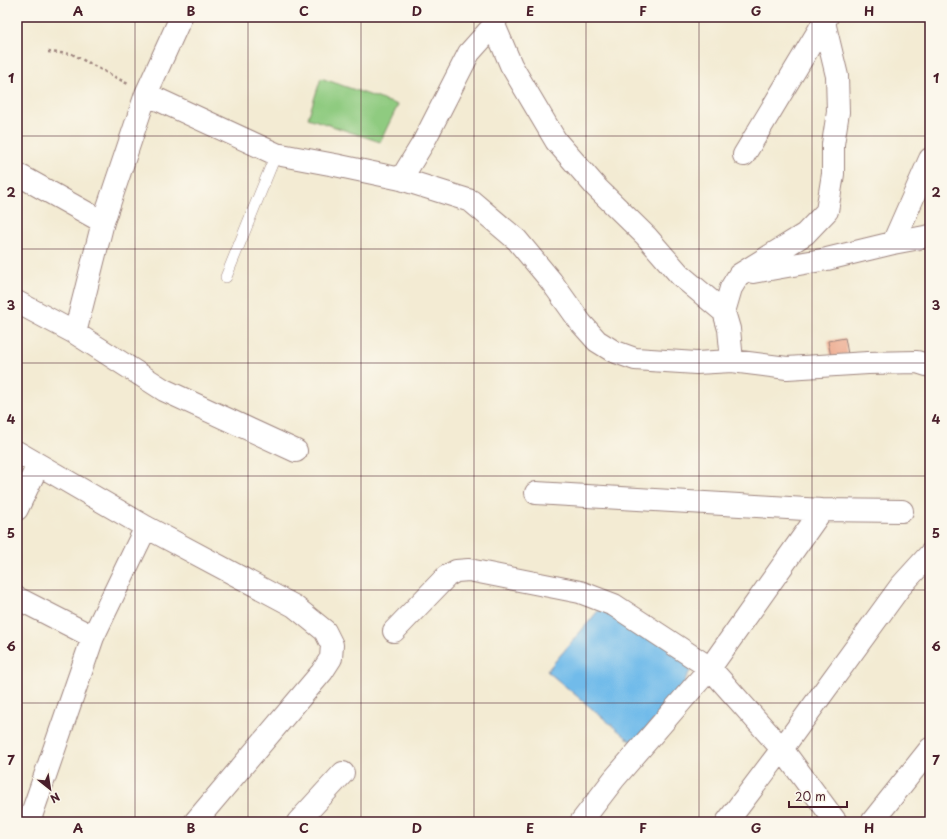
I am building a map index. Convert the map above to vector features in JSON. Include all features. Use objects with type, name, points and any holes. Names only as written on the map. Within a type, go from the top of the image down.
[{"type":"street","points":[[75,333],[103,222],[146,94],[181,17]]},
{"type":"street","points":[[744,155],[825,19]]},
{"type":"street","points":[[732,361],[729,329],[724,312],[731,288],[739,275],[805,234],[827,211],[833,174],[833,144],[838,112],[837,76],[825,19]]},
{"type":"street","points":[[495,21],[511,65],[556,141],[597,188],[646,236],[680,275],[724,312]]},
{"type":"street","points":[[401,179],[423,143],[469,53],[495,21]]},
{"type":"street","points":[[146,94],[276,154],[401,179],[471,201],[517,240],[551,281],[581,323],[597,340],[613,351],[635,359],[696,363],[732,361],[787,368],[868,363],[917,362],[930,366]]},
{"type":"street","points":[[893,243],[930,159]]},
{"type":"street","points":[[17,174],[103,222]]},
{"type":"street","points":[[739,275],[827,259],[893,243],[930,236]]},
{"type":"street","points":[[17,302],[75,333],[164,390],[296,451]]},
{"type":"street","points":[[17,452],[146,527],[294,606],[325,631],[332,645],[331,658],[322,672],[195,822]]},
{"type":"street","points":[[17,509],[38,465]]},
{"type":"street","points":[[536,493],[822,510],[902,511]]},
{"type":"street","points":[[581,822],[614,779],[710,668],[822,510]]},
{"type":"street","points":[[29,822],[93,637],[146,527]]},
{"type":"street","points":[[727,822],[900,587],[930,554]]},
{"type":"street","points":[[394,631],[446,576],[456,571],[469,570],[580,592],[614,605],[710,668],[782,749],[836,822]]},
{"type":"street","points":[[17,598],[93,637]]},
{"type":"street","points":[[872,822],[930,749]]},
{"type":"street","points":[[298,822],[343,773]]},
{"type":"lane","points":[[226,277],[276,154]]},
{"type":"path","points":[[48,52],[72,54],[146,94]]},
{"type":"green space","points":[[321,78],[398,105],[380,142],[308,118]]},
{"type":"water","points":[[609,598],[694,663],[679,693],[633,743],[547,671]]},
{"type":"building","points":[[845,338],[848,354],[831,357],[828,341]]}]
